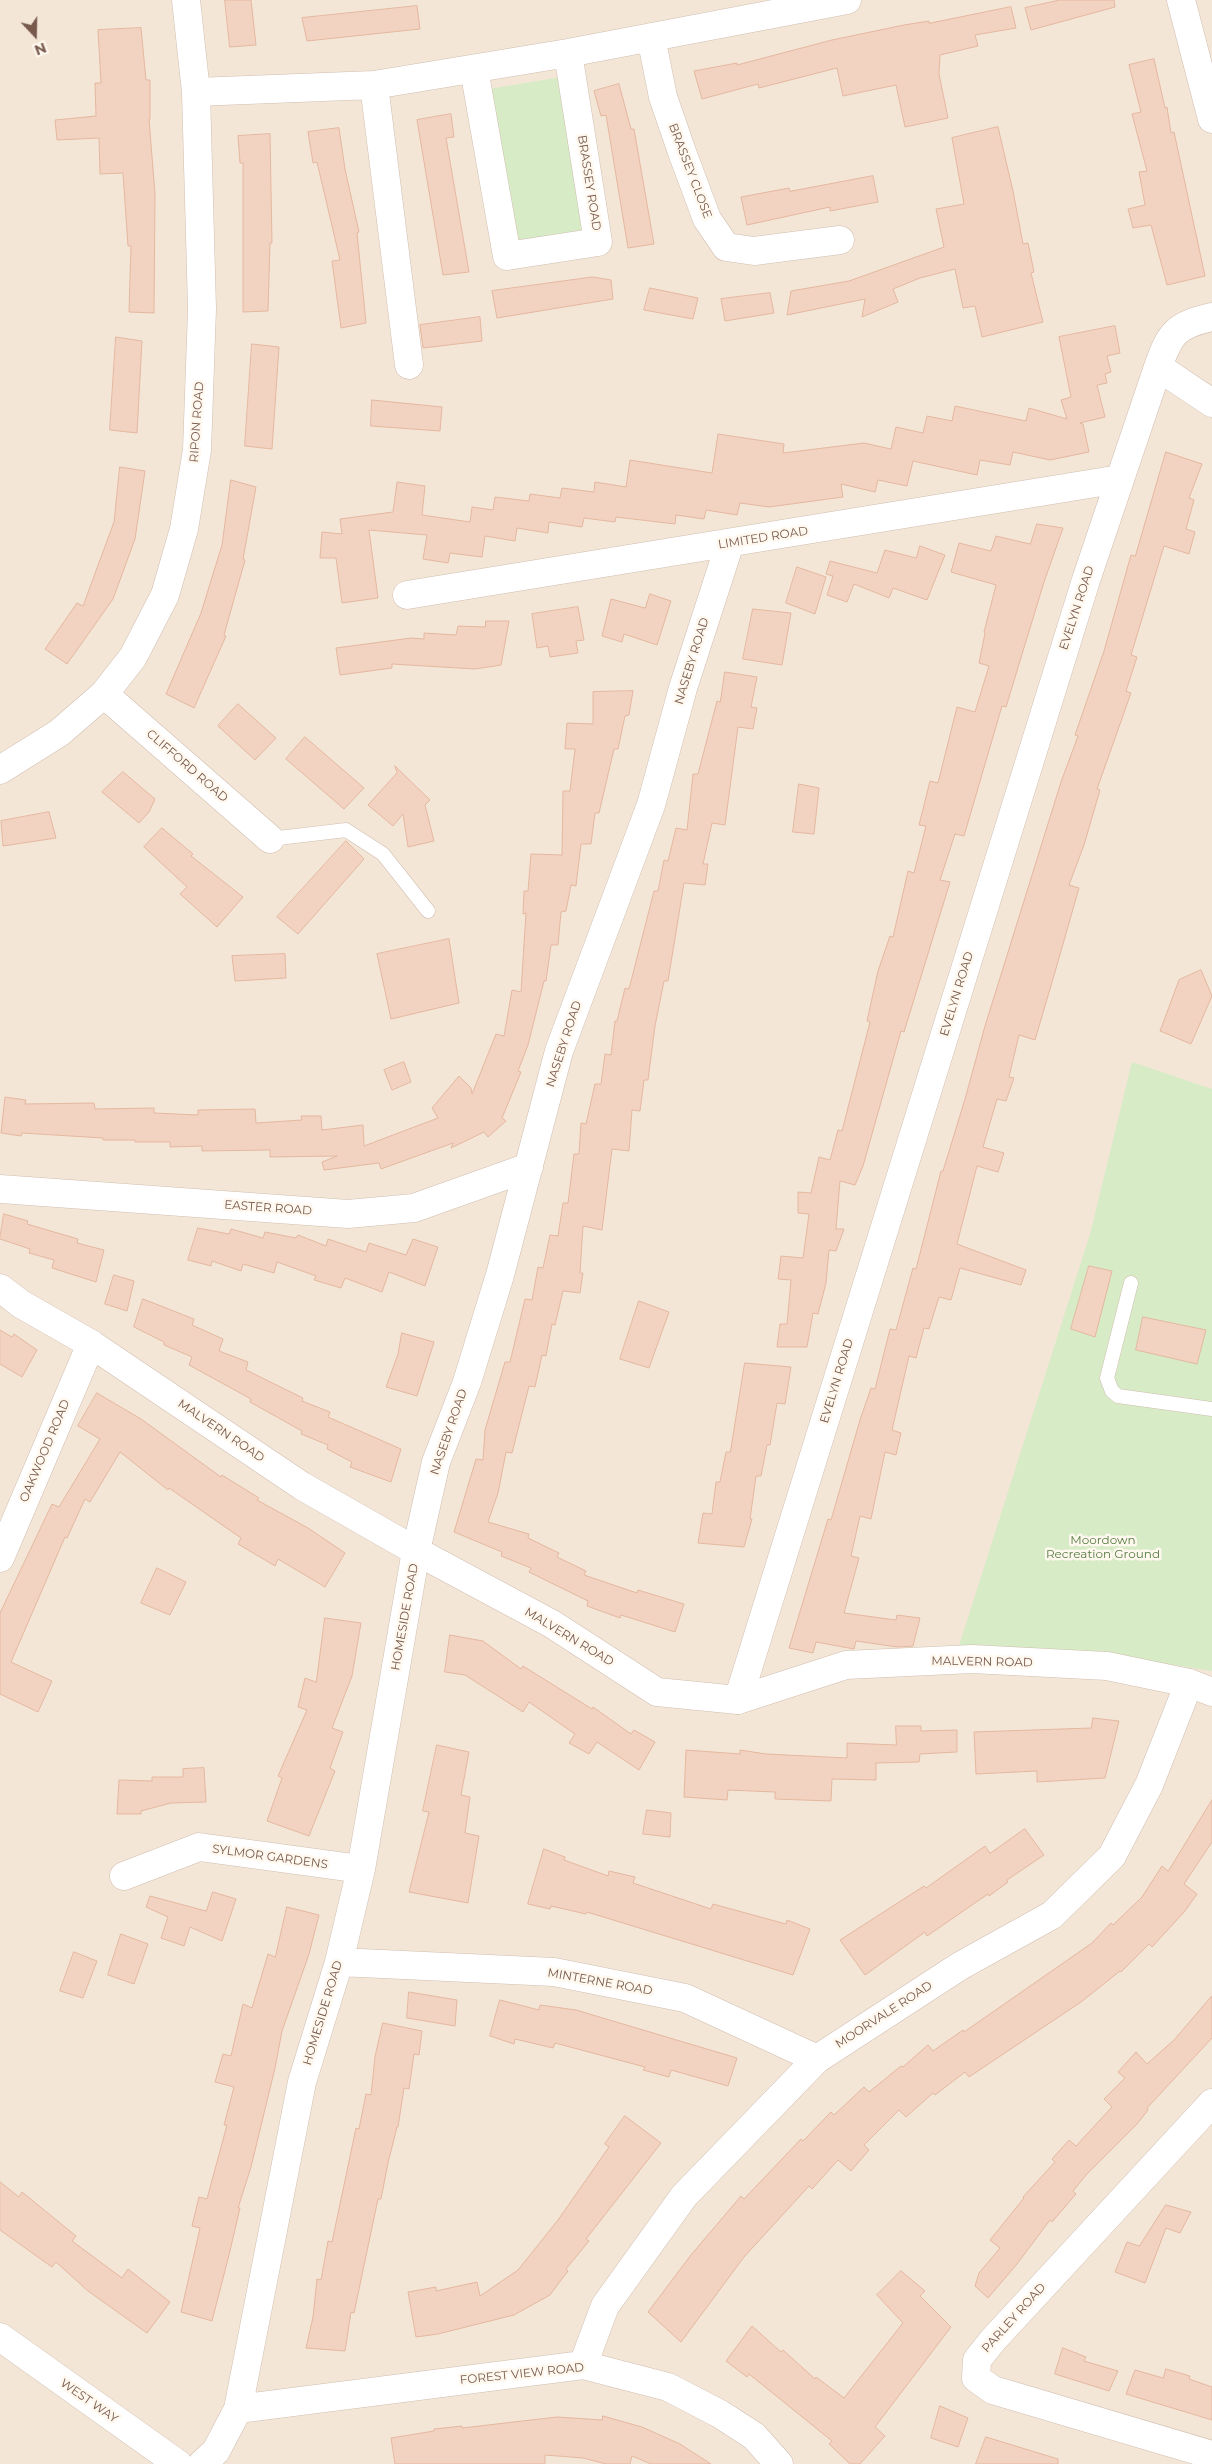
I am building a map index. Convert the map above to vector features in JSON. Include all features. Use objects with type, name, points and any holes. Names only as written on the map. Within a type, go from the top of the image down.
[{"type":"street","name":"RIPON ROAD","points":[[0,770],[59,732],[104,694],[133,657],[165,595],[184,529],[197,450],[202,308],[196,92],[186,0]]},
{"type":"street","points":[[196,92],[374,84],[568,53],[847,0]]},
{"type":"street","points":[[1181,0],[1212,119]]},
{"type":"street","name":"BRASSEY CLOSE","points":[[651,37],[663,97],[682,152],[707,218],[726,247],[754,251],[840,240]]},
{"type":"street","name":"BRASSEY ROAD","points":[[474,69],[506,256],[598,242],[568,53]]},
{"type":"street","points":[[374,84],[409,365]]},
{"type":"street","name":"EVELYN ROAD","points":[[738,1700],[1080,600],[1165,346],[1175,331],[1196,321],[1212,317]]},
{"type":"street","points":[[1158,367],[1212,403]]},
{"type":"street","name":"LIMITED ROAD","points":[[406,594],[1120,479]]},
{"type":"street","name":"NASEBY ROAD","points":[[416,1551],[436,1462],[467,1382],[500,1276],[560,1051],[652,805],[683,688],[730,543]]},
{"type":"street","name":"CLIFFORD ROAD","points":[[104,694],[270,839]]},
{"type":"street","name":"EASTER ROAD","points":[[0,1189],[348,1214],[414,1208],[529,1167]]},
{"type":"street","name":"MALVERN ROAD","points":[[0,1288],[21,1304],[91,1344],[302,1486],[416,1551],[552,1624],[657,1692],[738,1700],[846,1664],[972,1659],[1107,1666],[1200,1687]]},
{"type":"street","name":"OAKWOOD ROAD","points":[[3,1539],[91,1344]]},
{"type":"street","name":"HOMESIDE ROAD","points":[[202,2464],[216,2451],[238,2409],[302,2082],[339,1962],[361,1869],[416,1551]]},
{"type":"street","name":"MOORVALE ROAD","points":[[583,2365],[605,2306],[684,2196],[817,2059],[960,1966],[1052,1915],[1112,1856],[1200,1687]]},
{"type":"street","name":"SYLMOR GARDENS","points":[[124,1876],[199,1847],[361,1869]]},
{"type":"street","name":"MINTERNE ROAD","points":[[339,1962],[554,1972],[685,1998],[817,2059]]},
{"type":"street","name":"PARLEY ROAD","points":[[1212,2103],[993,2340],[977,2360],[976,2378],[993,2390],[1212,2455]]},
{"type":"street","name":"WEST WAY","points":[[0,2338],[178,2464]]},
{"type":"street","name":"FOREST VIEW ROAD","points":[[238,2409],[583,2365],[668,2387],[720,2414],[754,2436],[779,2464]]},
{"type":"lane","points":[[270,839],[346,830],[383,854],[428,911]]},
{"type":"lane","points":[[1131,1283],[1107,1378],[1112,1392],[1118,1396],[1212,1409]]},
{"type":"shaded area","points":[[0,0],[1212,0],[1212,2464],[0,2464]]},
{"type":"green space","points":[[567,76],[584,231],[514,243],[489,89]]},
{"type":"green space","name":"Moordown Recreation Ground","points":[[1132,1062],[1212,1089],[1212,1671],[1124,1657],[958,1649],[1090,1234]]},
{"type":"building","points":[[225,0],[251,0],[256,45],[230,47]]},
{"type":"building","points":[[1060,0],[1114,0],[1115,7],[1031,30],[1025,8]]},
{"type":"building","points":[[417,6],[420,29],[307,41],[302,18]]},
{"type":"building","points":[[1011,7],[1016,28],[975,35],[978,46],[940,55],[939,74],[948,118],[905,127],[896,85],[843,96],[837,68],[759,88],[758,84],[702,99],[694,71],[737,63],[737,65],[832,40],[904,25],[929,21],[929,23]]},
{"type":"building","points":[[141,28],[146,80],[150,80],[149,119],[155,194],[154,313],[129,312],[131,246],[128,246],[123,173],[100,174],[99,138],[57,140],[55,120],[96,116],[95,83],[101,83],[98,30]]},
{"type":"building","points":[[1154,59],[1165,108],[1167,107],[1171,133],[1174,132],[1205,276],[1167,285],[1151,225],[1133,228],[1128,209],[1145,205],[1139,172],[1147,171],[1132,114],[1141,112],[1129,65]]},
{"type":"building","points":[[619,84],[631,129],[634,129],[654,244],[628,248],[606,115],[601,116],[594,91]]},
{"type":"building","points":[[451,114],[454,137],[446,138],[469,272],[443,275],[417,120]]},
{"type":"building","points":[[998,127],[1023,244],[1028,243],[1034,272],[1031,273],[1043,322],[982,337],[975,306],[963,308],[955,269],[920,278],[893,289],[898,302],[862,317],[865,299],[787,315],[791,291],[849,281],[944,247],[936,209],[964,204],[952,138]]},
{"type":"building","points":[[339,128],[345,169],[359,232],[357,233],[366,323],[341,328],[332,261],[340,260],[317,162],[313,163],[308,132]]},
{"type":"building","points":[[270,134],[272,243],[270,243],[268,311],[243,312],[243,163],[240,163],[238,136]]},
{"type":"building","points":[[873,176],[878,202],[830,211],[830,207],[747,225],[741,197],[789,188],[790,191]]},
{"type":"building","points":[[593,277],[611,280],[613,299],[497,318],[492,291]]},
{"type":"building","points":[[650,288],[698,298],[693,319],[644,310]]},
{"type":"building","points":[[770,293],[774,313],[725,321],[721,299]]},
{"type":"building","points":[[480,317],[482,341],[423,348],[420,325]]},
{"type":"building","points":[[1115,326],[1120,353],[1107,356],[1111,372],[1105,374],[1107,383],[1097,385],[1105,417],[1080,423],[1083,424],[1089,452],[1050,460],[1013,452],[1010,465],[980,460],[977,475],[913,461],[907,486],[878,480],[875,492],[841,484],[843,497],[769,507],[740,503],[737,515],[706,510],[704,519],[676,515],[675,524],[616,517],[615,522],[584,518],[582,527],[549,522],[548,533],[517,528],[515,541],[485,536],[482,557],[450,553],[448,563],[423,559],[427,535],[369,530],[378,598],[342,603],[336,558],[320,558],[322,532],[342,534],[340,519],[393,512],[397,482],[425,486],[422,515],[470,522],[472,507],[493,510],[495,497],[529,501],[530,494],[560,498],[562,488],[594,492],[595,482],[626,487],[630,460],[712,473],[718,434],[784,444],[783,453],[864,443],[891,449],[896,427],[923,433],[927,416],[952,421],[955,406],[1026,421],[1029,408],[1067,419],[1061,400],[1071,397],[1059,337]]},
{"type":"building","points":[[116,337],[142,341],[137,433],[110,430]]},
{"type":"building","points":[[252,344],[279,347],[272,449],[245,446]]},
{"type":"building","points":[[372,400],[442,407],[440,431],[371,426]]},
{"type":"building","points":[[1166,452],[1202,464],[1189,498],[1194,500],[1186,529],[1195,532],[1189,554],[1164,546],[1131,655],[1137,657],[1126,691],[1131,693],[1097,789],[1100,790],[1084,845],[1069,885],[1079,888],[1035,1040],[1019,1035],[1009,1077],[1014,1078],[1006,1101],[997,1099],[983,1147],[1004,1153],[998,1172],[977,1166],[957,1244],[1026,1270],[1021,1285],[960,1268],[951,1300],[939,1297],[929,1329],[924,1328],[916,1358],[909,1356],[892,1430],[901,1433],[896,1455],[885,1452],[871,1519],[860,1516],[851,1556],[859,1558],[844,1613],[896,1620],[897,1615],[920,1618],[913,1646],[897,1647],[856,1641],[854,1649],[816,1642],[813,1653],[789,1648],[828,1519],[831,1520],[860,1420],[871,1388],[875,1389],[890,1329],[896,1330],[913,1268],[916,1269],[941,1171],[943,1171],[965,1099],[985,1026],[1061,782],[1078,736],[1075,735],[1104,651],[1131,555],[1135,556]]},
{"type":"building","points":[[120,467],[145,471],[135,539],[113,599],[67,664],[45,649],[77,603],[83,606],[114,522]]},
{"type":"building","points":[[231,480],[256,487],[243,559],[245,560],[224,635],[226,636],[194,708],[166,694],[201,613],[222,545]]},
{"type":"building","points":[[1037,524],[1063,528],[1044,582],[1006,707],[1002,706],[964,836],[955,834],[940,880],[950,882],[904,1032],[901,1031],[863,1166],[855,1185],[840,1181],[836,1229],[844,1229],[836,1251],[829,1250],[826,1283],[818,1314],[813,1313],[807,1347],[777,1347],[780,1324],[787,1324],[791,1280],[778,1279],[781,1256],[803,1258],[809,1214],[798,1213],[798,1192],[811,1193],[819,1157],[830,1160],[838,1130],[842,1131],[870,1022],[867,1021],[878,971],[890,936],[893,937],[908,871],[914,873],[926,826],[919,825],[930,781],[938,783],[957,707],[975,712],[989,666],[979,663],[984,632],[996,585],[951,572],[959,543],[991,551],[996,536],[1030,544]]},
{"type":"building","points":[[920,546],[945,555],[927,600],[893,588],[889,598],[854,584],[847,602],[827,595],[833,576],[826,574],[830,561],[877,573],[885,550],[916,558]]},
{"type":"building","points":[[797,567],[826,577],[815,614],[786,603]]},
{"type":"building","points":[[650,594],[671,601],[657,645],[624,634],[622,642],[602,636],[611,599],[645,608]]},
{"type":"building","points":[[578,607],[584,640],[576,641],[578,653],[550,657],[548,646],[537,648],[532,614]]},
{"type":"building","points":[[753,609],[791,613],[782,665],[743,659]]},
{"type":"building","points":[[486,621],[509,621],[501,665],[475,669],[392,664],[392,668],[340,675],[336,648],[411,638],[424,639],[424,633],[456,635],[458,626],[485,627]]},
{"type":"building","points":[[725,672],[757,677],[751,707],[757,708],[753,729],[738,727],[725,825],[712,823],[703,864],[708,864],[705,885],[684,883],[668,981],[664,981],[655,1026],[648,1080],[644,1080],[640,1111],[632,1110],[629,1151],[612,1149],[602,1230],[583,1226],[580,1273],[583,1273],[580,1293],[563,1291],[555,1325],[552,1324],[546,1356],[542,1355],[535,1387],[529,1386],[512,1453],[506,1452],[498,1493],[488,1522],[529,1534],[528,1538],[559,1553],[557,1557],[586,1571],[584,1575],[637,1593],[638,1590],[684,1604],[675,1632],[621,1615],[620,1618],[587,1606],[588,1601],[529,1572],[531,1568],[501,1556],[502,1552],[454,1532],[476,1459],[483,1460],[485,1430],[505,1362],[510,1362],[525,1299],[532,1300],[538,1267],[543,1268],[550,1235],[558,1236],[563,1203],[568,1203],[574,1154],[579,1154],[581,1123],[586,1124],[595,1084],[601,1084],[605,1054],[611,1055],[615,1021],[617,1021],[625,988],[629,989],[654,891],[658,891],[664,860],[668,861],[676,828],[687,830],[693,774],[698,774],[717,701],[720,702]]},
{"type":"building","points":[[633,691],[629,715],[625,716],[618,749],[614,749],[599,813],[595,813],[591,844],[581,844],[576,886],[571,885],[566,911],[561,912],[558,945],[551,945],[546,981],[544,981],[528,1045],[518,1071],[521,1072],[502,1118],[506,1121],[488,1137],[484,1132],[451,1148],[453,1143],[381,1169],[379,1163],[324,1170],[322,1162],[337,1156],[270,1157],[270,1150],[202,1151],[202,1146],[170,1147],[170,1142],[135,1142],[135,1140],[103,1140],[103,1138],[22,1133],[21,1136],[1,1133],[5,1097],[26,1100],[25,1104],[94,1103],[95,1109],[154,1108],[154,1113],[198,1115],[198,1110],[255,1109],[256,1123],[302,1120],[301,1116],[321,1116],[322,1130],[363,1125],[364,1146],[438,1118],[432,1108],[459,1076],[471,1088],[472,1094],[496,1034],[504,1036],[512,990],[521,992],[526,913],[523,914],[524,891],[528,891],[531,854],[562,855],[563,791],[570,791],[575,749],[565,749],[567,723],[593,724],[593,692]]},
{"type":"building","points":[[238,704],[276,738],[255,760],[218,726]]},
{"type":"building","points":[[305,737],[364,788],[344,809],[286,759]]},
{"type":"building","points":[[395,766],[430,800],[425,805],[434,841],[408,847],[403,814],[393,826],[368,805],[397,773]]},
{"type":"building","points":[[123,772],[155,799],[149,812],[139,823],[102,792]]},
{"type":"building","points":[[799,784],[819,788],[814,834],[793,832]]},
{"type":"building","points":[[49,812],[56,838],[3,846],[1,821]]},
{"type":"building","points":[[162,828],[193,854],[191,856],[243,897],[217,927],[180,894],[187,887],[144,847]]},
{"type":"building","points":[[346,841],[364,859],[298,934],[277,917]]},
{"type":"building","points":[[449,939],[459,1003],[391,1019],[377,954]]},
{"type":"building","points":[[285,954],[286,978],[235,981],[232,956]]},
{"type":"building","points":[[1201,970],[1212,996],[1191,1044],[1160,1031],[1179,980]]},
{"type":"building","points":[[404,1062],[411,1082],[392,1090],[384,1070]]},
{"type":"building","points":[[4,1214],[28,1221],[27,1224],[78,1239],[77,1243],[104,1250],[96,1282],[52,1268],[54,1260],[29,1253],[30,1249],[0,1239]]},
{"type":"building","points":[[198,1228],[229,1234],[231,1229],[263,1238],[265,1232],[296,1238],[298,1235],[326,1246],[328,1239],[366,1252],[369,1243],[406,1255],[413,1239],[438,1247],[425,1286],[389,1272],[382,1292],[345,1278],[341,1288],[314,1280],[316,1276],[277,1262],[274,1273],[243,1264],[241,1271],[212,1261],[211,1266],[188,1260]]},
{"type":"building","points":[[1089,1266],[1112,1271],[1095,1337],[1071,1329]]},
{"type":"building","points":[[114,1275],[134,1281],[127,1311],[105,1304]]},
{"type":"building","points":[[143,1299],[194,1319],[192,1325],[223,1339],[219,1351],[248,1362],[246,1370],[303,1398],[302,1401],[330,1412],[328,1417],[401,1449],[391,1482],[350,1467],[352,1462],[327,1449],[328,1445],[301,1434],[302,1431],[250,1402],[251,1399],[189,1365],[192,1357],[164,1345],[164,1342],[134,1327]]},
{"type":"building","points":[[639,1301],[669,1312],[649,1368],[620,1359]]},
{"type":"building","points":[[1143,1317],[1206,1330],[1197,1364],[1136,1350]]},
{"type":"building","points":[[0,1330],[12,1337],[14,1334],[37,1350],[22,1377],[0,1364]]},
{"type":"building","points":[[402,1333],[434,1342],[417,1396],[386,1387],[398,1354]]},
{"type":"building","points":[[745,1363],[791,1367],[785,1404],[777,1403],[770,1445],[767,1445],[761,1476],[756,1476],[750,1519],[752,1519],[744,1547],[698,1543],[703,1513],[712,1514],[716,1482],[720,1482],[726,1452],[730,1452]]},
{"type":"building","points":[[97,1393],[141,1419],[221,1477],[222,1475],[259,1498],[257,1500],[308,1528],[345,1553],[325,1587],[278,1559],[275,1566],[238,1544],[241,1538],[169,1488],[168,1490],[120,1452],[90,1502],[85,1499],[67,1538],[65,1537],[11,1662],[52,1681],[38,1712],[0,1694],[0,1613],[52,1504],[59,1507],[100,1439],[78,1426]]},
{"type":"building","points":[[157,1568],[186,1582],[170,1615],[141,1603]]},
{"type":"building","points":[[325,1618],[361,1623],[352,1676],[332,1728],[343,1732],[330,1768],[335,1771],[309,1836],[267,1821],[282,1778],[278,1776],[307,1710],[298,1707],[305,1678],[316,1682]]},
{"type":"building","points":[[450,1635],[483,1641],[521,1669],[523,1666],[592,1709],[593,1707],[631,1734],[634,1730],[655,1742],[639,1770],[597,1742],[589,1754],[569,1743],[575,1734],[529,1702],[523,1712],[465,1675],[445,1672]]},
{"type":"building","points":[[1093,1718],[1119,1721],[1105,1778],[1037,1782],[1037,1771],[976,1774],[974,1732],[1091,1728]]},
{"type":"building","points":[[896,1726],[921,1726],[921,1731],[957,1730],[957,1752],[920,1754],[919,1762],[876,1763],[876,1780],[832,1779],[831,1801],[775,1799],[775,1792],[728,1790],[727,1800],[684,1797],[686,1750],[740,1754],[740,1750],[766,1754],[847,1758],[847,1743],[896,1745]]},
{"type":"building","points":[[437,1745],[469,1752],[461,1795],[470,1797],[465,1833],[479,1836],[468,1903],[409,1892],[429,1812],[423,1811]]},
{"type":"building","points":[[204,1768],[206,1802],[171,1803],[141,1811],[141,1814],[117,1814],[119,1780],[152,1781],[152,1777],[183,1777],[183,1769]]},
{"type":"building","points":[[1212,1800],[1212,1842],[1184,1884],[1197,1894],[1185,1911],[1152,1947],[1149,1944],[1121,1972],[1081,2002],[969,2077],[965,2072],[935,2095],[933,2093],[906,2117],[899,2110],[864,2145],[869,2150],[851,2171],[838,2160],[812,2189],[809,2186],[744,2257],[681,2342],[648,2312],[691,2255],[741,2196],[744,2199],[801,2139],[803,2141],[831,2112],[834,2115],[864,2087],[869,2092],[901,2066],[903,2067],[928,2045],[933,2051],[963,2030],[964,2032],[1092,1943],[1111,1923],[1113,1925],[1142,1897],[1162,1866],[1168,1871]]},
{"type":"building","points":[[647,1810],[671,1813],[670,1837],[643,1834]]},
{"type":"building","points":[[1025,1829],[1044,1855],[1007,1880],[1008,1882],[989,1896],[988,1894],[927,1936],[925,1932],[865,1975],[840,1940],[924,1886],[926,1888],[985,1846],[990,1853]]},
{"type":"building","points":[[544,1849],[565,1857],[564,1860],[608,1876],[609,1871],[635,1877],[633,1883],[711,1909],[713,1904],[786,1924],[787,1920],[810,1929],[793,1975],[587,1912],[586,1914],[551,1906],[550,1909],[528,1904]]},
{"type":"building","points":[[213,1892],[236,1899],[222,1941],[190,1927],[184,1946],[161,1938],[168,1917],[146,1907],[150,1896],[206,1911]]},
{"type":"building","points":[[287,1907],[319,1915],[309,1954],[282,2031],[275,2068],[251,2167],[238,2208],[240,2208],[212,2321],[181,2312],[200,2228],[192,2226],[199,2197],[207,2199],[227,2125],[224,2125],[234,2087],[215,2082],[223,2054],[231,2056],[243,2004],[252,2008],[268,1954],[275,1957]]},
{"type":"building","points":[[121,1934],[148,1944],[134,1984],[108,1975]]},
{"type":"building","points":[[74,1952],[97,1961],[83,1998],[60,1991]]},
{"type":"building","points":[[409,1992],[457,2000],[455,2026],[407,2018]]},
{"type":"building","points":[[1212,1996],[1212,2038],[1147,2108],[1148,2110],[1137,2124],[1086,2175],[1073,2191],[1076,2194],[1052,2222],[1050,2220],[1017,2264],[988,2298],[975,2286],[979,2273],[1000,2248],[990,2240],[1023,2197],[1055,2162],[1052,2159],[1069,2140],[1076,2146],[1112,2107],[1104,2099],[1125,2078],[1118,2072],[1136,2052],[1147,2064],[1174,2040]]},
{"type":"building","points":[[500,2000],[539,2010],[540,2005],[576,2010],[737,2058],[728,2086],[671,2070],[669,2077],[643,2070],[645,2067],[555,2043],[553,2048],[515,2039],[514,2044],[490,2036]]},
{"type":"building","points":[[383,2023],[422,2031],[419,2055],[414,2054],[409,2089],[404,2088],[398,2127],[381,2199],[378,2199],[354,2313],[351,2312],[345,2351],[306,2348],[313,2317],[317,2279],[321,2280],[328,2241],[332,2242],[356,2128],[359,2129],[366,2094],[371,2095],[375,2057]]},
{"type":"building","points":[[625,2116],[661,2143],[586,2239],[589,2241],[566,2269],[568,2271],[550,2295],[514,2315],[438,2334],[416,2337],[408,2292],[436,2287],[436,2291],[477,2282],[480,2296],[518,2270],[558,2220],[609,2147],[605,2144]]},
{"type":"building","points":[[0,2182],[19,2197],[22,2192],[76,2236],[72,2241],[122,2278],[128,2269],[170,2302],[147,2333],[88,2291],[56,2262],[52,2267],[0,2230]]},
{"type":"building","points":[[1166,2205],[1191,2212],[1180,2233],[1166,2228],[1145,2283],[1115,2272],[1127,2242],[1139,2246]]},
{"type":"building","points":[[901,2271],[925,2291],[920,2296],[951,2327],[875,2427],[885,2436],[860,2464],[850,2464],[829,2444],[832,2441],[749,2374],[747,2377],[726,2361],[752,2326],[781,2352],[783,2350],[815,2379],[816,2377],[844,2398],[903,2323],[877,2295]]},
{"type":"building","points":[[1063,2348],[1086,2357],[1084,2361],[1118,2371],[1109,2391],[1055,2374]]},
{"type":"building","points":[[1166,2369],[1190,2376],[1189,2379],[1212,2387],[1212,2420],[1126,2394],[1135,2370],[1163,2378]]},
{"type":"building","points":[[940,2406],[968,2418],[958,2447],[931,2438]]},
{"type":"building","points":[[603,2416],[642,2427],[680,2444],[711,2464],[651,2464],[632,2456],[630,2464],[606,2464],[583,2458],[545,2455],[545,2464],[395,2464],[391,2438],[434,2431],[434,2429],[462,2426],[462,2428],[557,2417],[602,2420]]},
{"type":"building","points":[[986,2437],[1058,2459],[1058,2464],[976,2464]]}]
